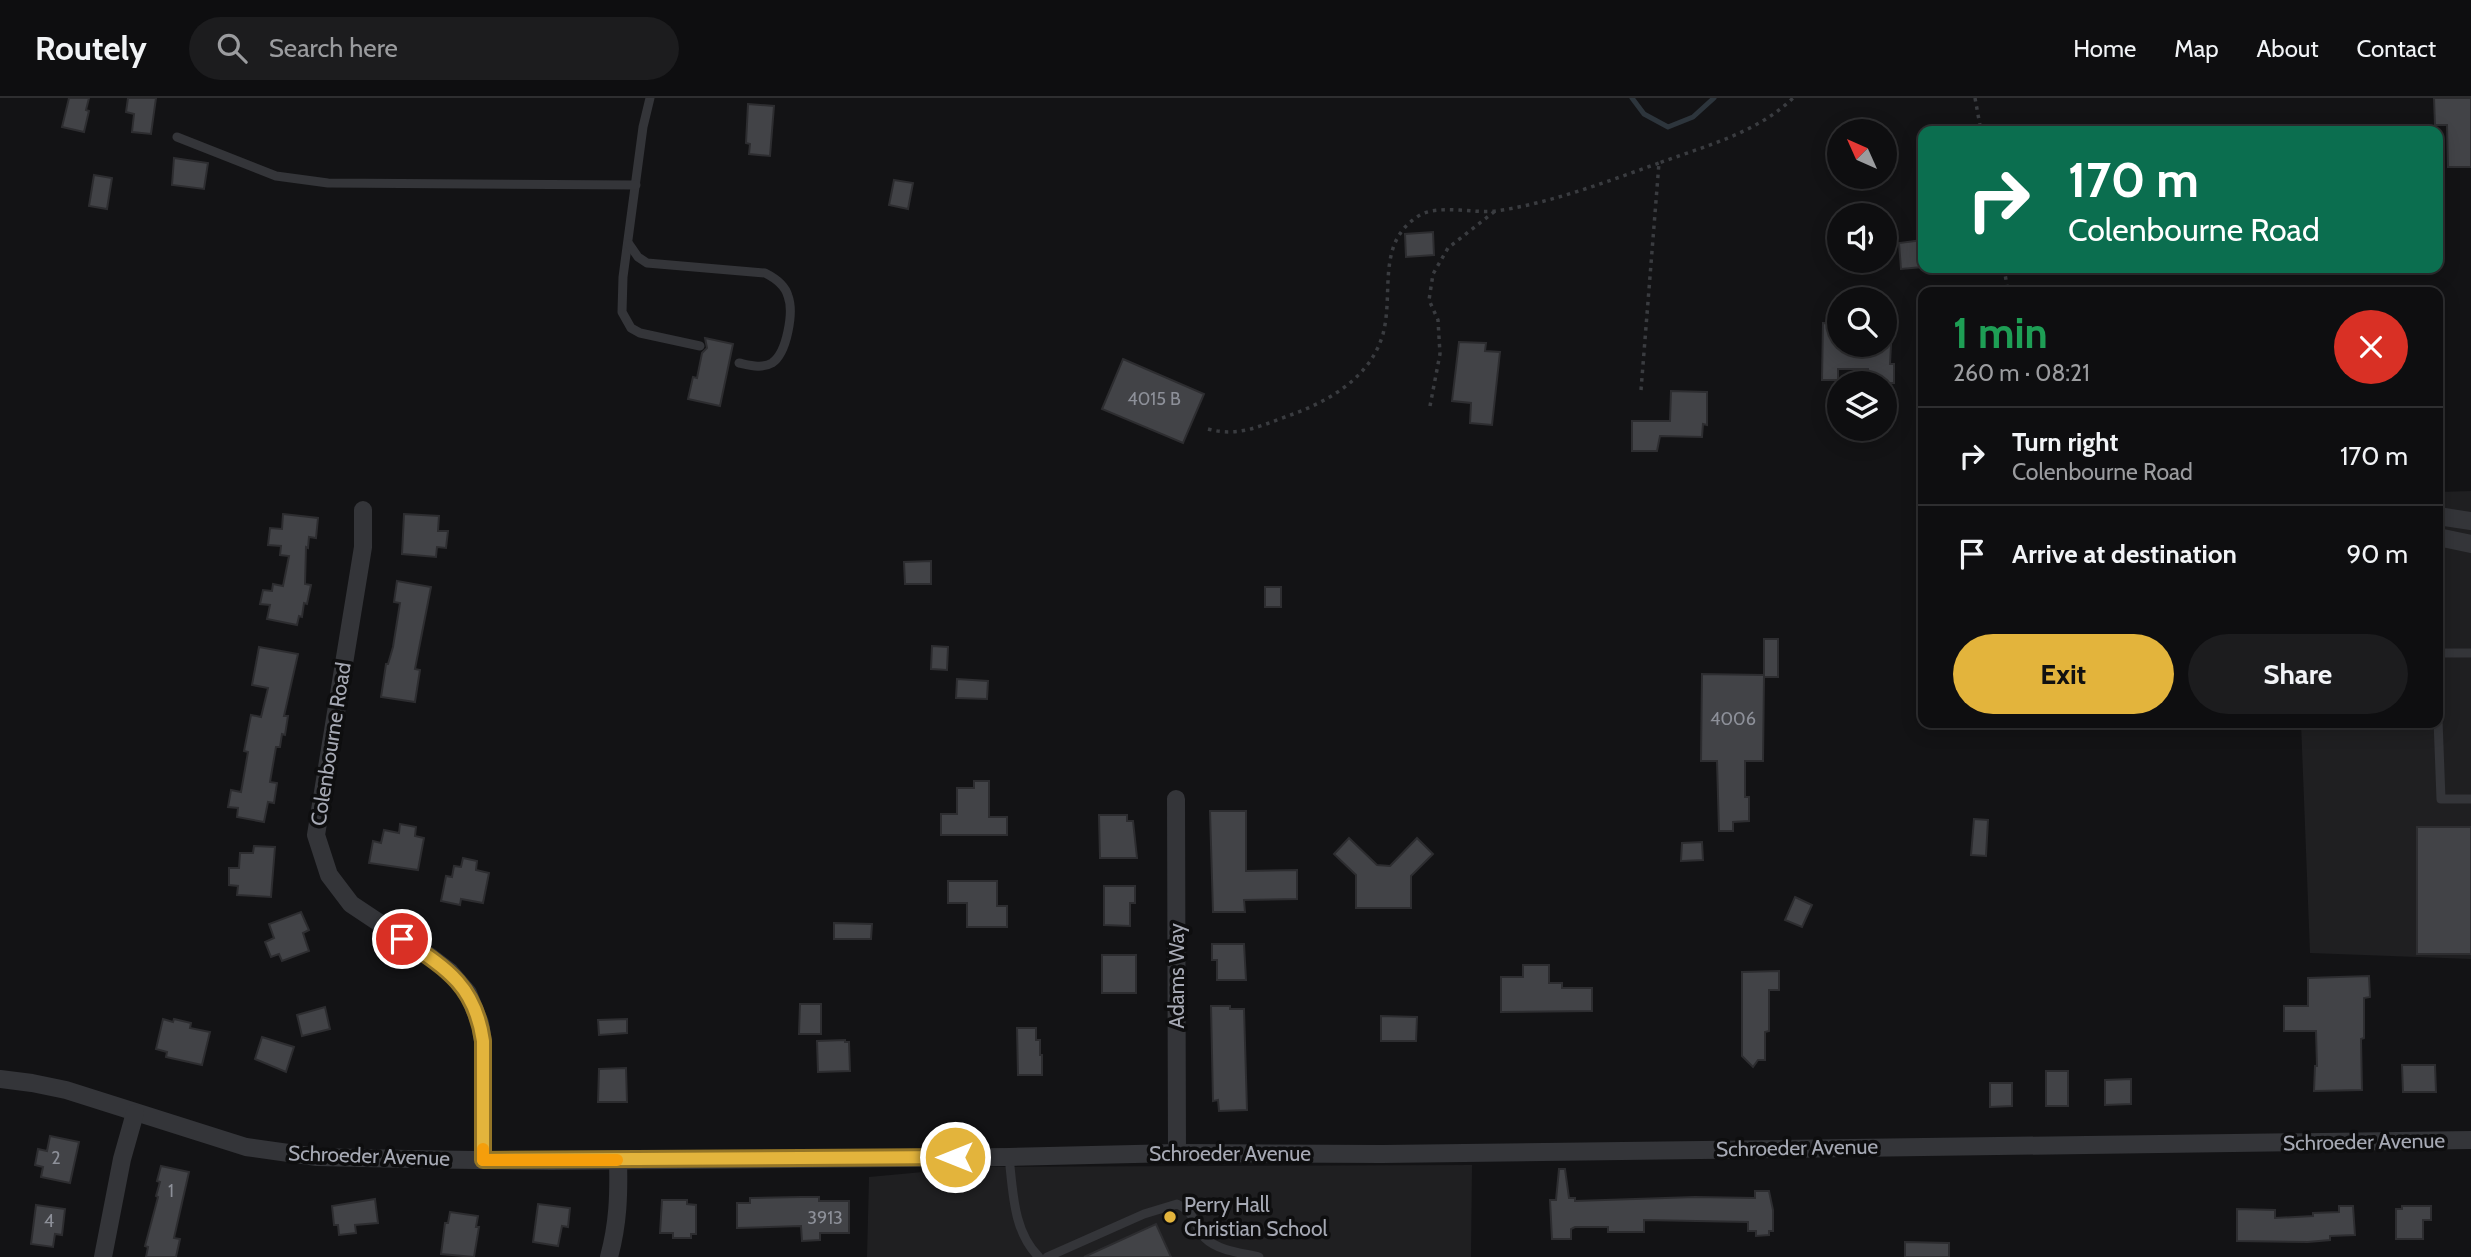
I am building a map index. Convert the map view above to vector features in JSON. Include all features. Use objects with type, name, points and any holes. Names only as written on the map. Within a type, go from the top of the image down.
[{"type":"street","name":"Colenbourne Road","points":[[363,510],[363,547],[316,835],[329,875],[351,904],[429,956],[450,972],[468,993],[480,1023],[483,1041],[483,1160]]},
{"type":"street","points":[[2443,517],[2471,521]]},
{"type":"street","points":[[2443,538],[2471,544]]},
{"type":"street","name":"Adams Way","points":[[1177,799],[1177,1153]]},
{"type":"street","name":"Schroeder Avenue","points":[[0,1079],[66,1090],[218,1140],[285,1154],[317,1157],[618,1160],[1009,1157],[2471,1140]]},
{"type":"street","points":[[103,1257],[122,1159],[135,1113]]},
{"type":"street","points":[[609,1257],[617,1228],[620,1202],[618,1160]]},
{"type":"lane","points":[[650,98],[643,127],[621,301],[622,312],[631,328],[640,333],[700,346]]},
{"type":"lane","points":[[177,137],[276,176],[328,183],[636,185]]},
{"type":"lane","points":[[629,244],[638,257],[648,263],[765,273],[781,284],[788,293],[791,304],[780,355],[771,363],[762,366],[739,363]]},
{"type":"lane","points":[[2443,653],[2471,653]]},
{"type":"lane","points":[[2438,728],[2441,799],[2471,799]]},
{"type":"lane","points":[[1009,1157],[1018,1223],[1039,1257]]},
{"type":"lane","points":[[1047,1257],[1144,1214],[1177,1204],[1188,1209],[1205,1238],[1230,1251],[1259,1257]]},
{"type":"path","points":[[1208,429],[1226,434],[1264,425],[1299,413],[1348,386],[1368,364],[1377,350],[1383,332],[1391,254],[1398,232],[1420,214],[1517,208],[1602,184],[1748,130],[1781,110],[1793,98]]},
{"type":"path","points":[[1975,98],[1980,126]]},
{"type":"path","points":[[1641,390],[1659,163]]},
{"type":"path","points":[[1430,406],[1440,354],[1438,320],[1429,300],[1433,274],[1448,248],[1495,211]]},
{"type":"shaded area","points":[[2471,491],[2471,959],[2310,953],[2301,728],[2443,728],[2443,492]]},
{"type":"shaded area","name":"Perry Hall Christian School","points":[[1472,1165],[1471,1257],[867,1257],[869,1177],[977,1167]]},
{"type":"building","points":[[69,98],[89,98],[84,132],[62,127]]},
{"type":"building","points":[[128,98],[156,98],[151,134],[132,132],[134,114],[126,112]]},
{"type":"building","points":[[2434,98],[2471,98],[2471,167],[2448,167],[2447,125],[2435,125]]},
{"type":"building","points":[[748,104],[774,106],[770,156],[749,154],[750,144],[746,143]]},
{"type":"building","points":[[174,158],[208,163],[204,189],[172,185]]},
{"type":"building","points":[[94,175],[112,178],[107,209],[89,206]]},
{"type":"building","points":[[894,180],[913,183],[908,209],[889,205]]},
{"type":"building","points":[[1433,232],[1434,255],[1406,257],[1405,234]]},
{"type":"building","points":[[1918,241],[1918,267],[1901,269],[1899,243]]},
{"type":"building","points":[[1823,323],[1827,323],[1827,357],[1890,357],[1890,364],[1894,364],[1894,371],[1827,371],[1827,380],[1822,380]]},
{"type":"building","points":[[705,338],[733,344],[720,406],[688,399],[693,377],[697,378],[702,353],[707,348]]},
{"type":"building","points":[[1459,342],[1486,343],[1485,351],[1500,352],[1492,425],[1470,423],[1471,403],[1452,401]]},
{"type":"building","points":[[1123,359],[1204,394],[1183,443],[1102,409]]},
{"type":"building","points":[[1671,391],[1707,392],[1707,425],[1703,424],[1702,437],[1660,436],[1657,451],[1632,451],[1632,421],[1670,421]]},
{"type":"building","points":[[283,514],[318,518],[316,538],[309,537],[308,548],[306,547],[305,584],[311,585],[307,604],[304,603],[302,617],[299,616],[297,625],[267,619],[270,605],[260,604],[263,590],[272,591],[273,584],[283,586],[289,556],[280,555],[281,546],[268,545],[270,528],[282,529]]},
{"type":"building","points":[[404,514],[439,516],[438,531],[448,531],[446,548],[437,547],[436,557],[402,554]]},
{"type":"building","points":[[931,561],[931,584],[905,584],[904,562]]},
{"type":"building","points":[[397,581],[431,587],[415,669],[420,670],[415,702],[381,697],[400,603],[394,602]]},
{"type":"building","points":[[1265,587],[1281,587],[1281,607],[1265,607]]},
{"type":"building","points":[[1764,639],[1778,639],[1778,677],[1764,677],[1763,761],[1745,761],[1745,797],[1749,797],[1749,821],[1733,822],[1733,831],[1719,831],[1717,761],[1701,761],[1702,674],[1764,675]]},
{"type":"building","points":[[932,646],[948,647],[947,670],[931,669]]},
{"type":"building","points":[[259,647],[298,654],[284,716],[288,716],[285,735],[282,734],[280,747],[276,747],[270,782],[277,783],[274,803],[268,802],[264,822],[237,817],[238,808],[228,807],[231,790],[241,792],[248,752],[244,751],[251,715],[261,717],[268,688],[252,685]]},
{"type":"building","points":[[957,679],[988,681],[987,699],[956,698]]},
{"type":"building","points":[[974,781],[989,781],[989,817],[1007,817],[1007,835],[941,835],[941,814],[957,814],[957,788],[974,788]]},
{"type":"building","points":[[1210,811],[1246,811],[1246,871],[1297,870],[1297,899],[1244,900],[1245,912],[1213,912]]},
{"type":"building","points":[[1099,815],[1127,815],[1127,821],[1133,821],[1137,858],[1100,858]]},
{"type":"building","points":[[1974,819],[1988,820],[1986,856],[1971,855]]},
{"type":"building","points":[[400,824],[416,827],[415,836],[424,838],[418,870],[369,863],[373,841],[381,843],[384,830],[399,833]]},
{"type":"building","points":[[2417,827],[2471,827],[2471,954],[2417,954]]},
{"type":"building","points":[[1349,838],[1377,865],[1390,866],[1417,838],[1433,854],[1411,876],[1411,908],[1356,908],[1356,875],[1334,854]]},
{"type":"building","points":[[1702,842],[1703,860],[1681,861],[1682,843]]},
{"type":"building","points":[[254,846],[275,847],[271,897],[237,895],[238,886],[229,885],[229,868],[239,868],[240,853],[253,853]]},
{"type":"building","points":[[463,858],[477,861],[476,870],[489,873],[483,903],[461,899],[460,905],[441,901],[446,876],[452,877],[454,866],[461,867]]},
{"type":"building","points":[[948,881],[997,881],[997,906],[1007,906],[1007,927],[967,927],[967,903],[948,903]]},
{"type":"building","points":[[1104,886],[1135,886],[1135,903],[1130,903],[1130,926],[1104,925]]},
{"type":"building","points":[[1795,897],[1812,905],[1802,927],[1785,920]]},
{"type":"building","points":[[301,912],[309,930],[303,933],[309,951],[282,961],[279,954],[271,957],[265,942],[274,938],[269,924]]},
{"type":"building","points":[[834,923],[872,924],[871,939],[834,939]]},
{"type":"building","points":[[1212,944],[1244,944],[1246,980],[1217,980],[1217,960],[1212,960]]},
{"type":"building","points":[[1102,955],[1136,955],[1136,993],[1102,993]]},
{"type":"building","points":[[1523,965],[1549,965],[1549,983],[1562,983],[1562,988],[1592,988],[1592,1011],[1501,1012],[1501,977],[1523,977]]},
{"type":"building","points":[[1779,971],[1779,990],[1769,990],[1769,1031],[1765,1032],[1765,1060],[1758,1060],[1753,1067],[1742,1056],[1742,972]]},
{"type":"building","points":[[2369,976],[2370,997],[2364,998],[2364,1038],[2361,1039],[2362,1090],[2314,1091],[2317,1066],[2316,1031],[2284,1031],[2284,1006],[2308,1006],[2308,978]]},
{"type":"building","points":[[800,1004],[821,1004],[821,1034],[799,1034]]},
{"type":"building","points":[[1211,1006],[1244,1009],[1247,1110],[1219,1111],[1218,1100],[1213,1101]]},
{"type":"building","points":[[325,1007],[330,1029],[302,1036],[297,1015]]},
{"type":"building","points":[[1381,1016],[1417,1017],[1416,1041],[1381,1041]]},
{"type":"building","points":[[163,1019],[191,1023],[190,1028],[210,1032],[202,1065],[166,1057],[167,1052],[156,1049]]},
{"type":"building","points":[[627,1019],[627,1033],[599,1035],[598,1020]]},
{"type":"building","points":[[1017,1028],[1036,1028],[1036,1040],[1040,1040],[1042,1055],[1042,1075],[1018,1075]]},
{"type":"building","points":[[262,1037],[294,1047],[286,1072],[255,1059]]},
{"type":"building","points":[[817,1041],[849,1042],[850,1071],[818,1072]]},
{"type":"building","points":[[2402,1065],[2435,1065],[2436,1092],[2403,1092]]},
{"type":"building","points":[[626,1068],[627,1102],[598,1102],[599,1069]]},
{"type":"building","points":[[2046,1071],[2068,1071],[2068,1106],[2046,1106]]},
{"type":"building","points":[[2131,1079],[2131,1104],[2105,1105],[2105,1080]]},
{"type":"building","points":[[1990,1083],[2012,1083],[2012,1106],[1990,1107]]},
{"type":"building","points":[[50,1136],[79,1142],[70,1183],[41,1177],[43,1167],[35,1165],[38,1149],[47,1151]]},
{"type":"building","points":[[161,1166],[189,1172],[174,1238],[180,1239],[176,1257],[146,1257],[148,1247],[145,1246],[158,1197],[156,1196],[160,1182],[157,1181]]},
{"type":"building","points":[[1559,1169],[1565,1169],[1569,1198],[1575,1198],[1575,1201],[1755,1198],[1755,1191],[1769,1191],[1773,1231],[1769,1231],[1769,1235],[1756,1236],[1756,1231],[1748,1231],[1748,1222],[1644,1220],[1644,1232],[1608,1232],[1608,1227],[1575,1227],[1571,1229],[1571,1239],[1552,1239],[1550,1200],[1556,1200]]},
{"type":"building","points":[[819,1197],[819,1201],[849,1201],[849,1233],[820,1233],[820,1240],[802,1241],[801,1226],[737,1228],[737,1203],[750,1203],[750,1198]]},
{"type":"building","points":[[375,1199],[378,1223],[355,1225],[356,1233],[339,1235],[338,1225],[334,1225],[332,1206]]},
{"type":"building","points":[[662,1200],[687,1200],[687,1204],[696,1205],[696,1234],[691,1234],[691,1238],[673,1238],[673,1233],[660,1233]]},
{"type":"building","points":[[538,1204],[570,1208],[568,1227],[562,1226],[558,1246],[533,1242]]},
{"type":"building","points":[[36,1205],[65,1209],[62,1235],[55,1234],[53,1247],[31,1244]]},
{"type":"building","points":[[2339,1206],[2353,1206],[2355,1235],[2330,1236],[2330,1240],[2308,1242],[2237,1241],[2237,1209],[2275,1210],[2275,1218],[2339,1212]]},
{"type":"building","points":[[2402,1206],[2431,1206],[2431,1220],[2423,1220],[2423,1239],[2396,1239],[2396,1209],[2402,1209]]},
{"type":"building","points":[[450,1212],[478,1216],[474,1257],[441,1254],[445,1223],[448,1223]]},
{"type":"building","points":[[1156,1224],[1171,1257],[1084,1257]]},
{"type":"building","points":[[1905,1242],[1949,1243],[1949,1257],[1905,1257]]},
{"type":"waterway","points":[[1632,98],[1644,114],[1668,127],[1693,117],[1714,98]]},
{"type":"slow traffic","points":[[483,1149],[483,1160],[617,1160]]},
{"type":"place","name":"Perry Hall Christian School","points":[[1170,1217]]},
{"type":"route","points":[[402,939],[450,972],[468,993],[480,1023],[483,1041],[483,1160],[955,1157]]}]
